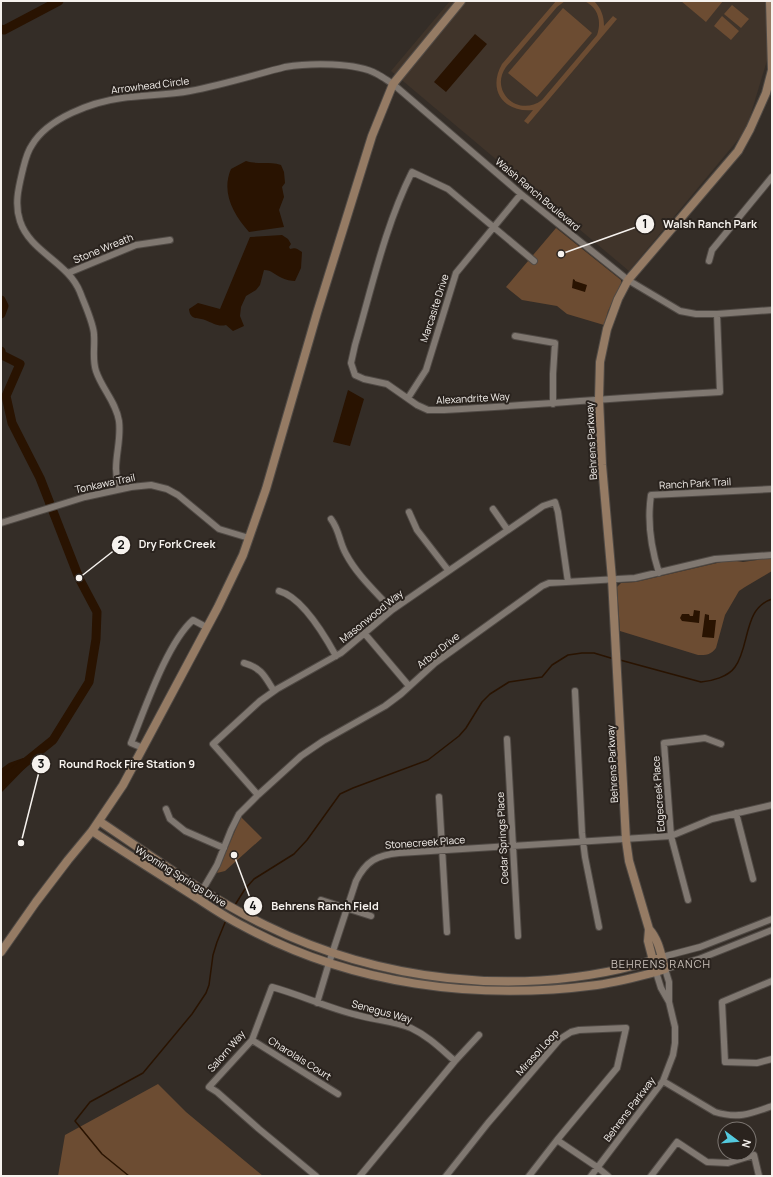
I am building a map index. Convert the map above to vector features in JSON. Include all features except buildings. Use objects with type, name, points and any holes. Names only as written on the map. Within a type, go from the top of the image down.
[{"type":"street","points":[[1,952],[36,902],[92,831],[122,785],[218,607],[243,555],[266,490],[317,313],[372,136],[393,84],[461,1]]},
{"type":"street","name":"Behrens Parkway","points":[[591,1176],[663,1081],[673,1055],[675,1043],[675,1027],[669,1002],[669,982],[655,937],[649,929],[629,861],[626,840],[612,579],[602,466],[599,399],[600,362],[607,329],[618,299],[628,280],[738,151],[750,129],[766,93],[772,70],[770,1]]},
{"type":"street","name":"Arrowhead Circle","points":[[119,489],[115,469],[119,436],[119,419],[115,407],[96,372],[93,359],[93,326],[80,292],[68,274],[42,251],[26,233],[19,219],[17,204],[18,187],[28,152],[37,138],[53,123],[95,103],[188,91],[285,67],[318,64],[356,67],[377,73],[393,84]]},
{"type":"street","name":"Walsh Ranch Boulevard","points":[[393,84],[521,194],[628,280],[680,311],[696,314],[717,314],[772,310]]},
{"type":"street","name":"Alexandrite Way","points":[[534,262],[448,189],[412,172],[404,188],[389,228],[351,363],[355,375],[364,379],[387,384],[417,405],[428,410],[553,404],[599,399],[720,392],[717,314]]},
{"type":"street","points":[[709,261],[712,250],[772,177]]},
{"type":"street","name":"Marcasite Drive","points":[[408,398],[426,370],[456,273],[521,194]]},
{"type":"street","name":"Stone Wreath","points":[[68,274],[136,245],[170,240]]},
{"type":"street","points":[[515,336],[555,343],[553,404]]},
{"type":"street","name":"Tonkawa Trail","points":[[1,523],[79,499],[119,489],[151,485],[167,489],[184,499],[219,529],[249,538]]},
{"type":"street","name":"Ranch Park Trail","points":[[659,573],[652,551],[648,511],[651,495],[772,489]]},
{"type":"street","name":"Masonwood Way","points":[[258,795],[213,744],[260,701],[274,691],[348,648],[392,610],[448,570],[543,506],[555,502],[558,512],[568,582]]},
{"type":"street","points":[[493,509],[508,529]]},
{"type":"street","points":[[409,512],[417,530],[448,570]]},
{"type":"street","points":[[331,519],[337,527],[344,552],[363,578],[392,610]]},
{"type":"street","name":"Arbor Drive","points":[[198,898],[217,865],[239,814],[258,795],[310,749],[385,706],[436,663],[534,591],[549,583],[635,578],[715,559],[772,555]]},
{"type":"street","points":[[279,591],[291,596],[298,603],[322,632],[336,656]]},
{"type":"street","points":[[142,748],[131,743],[170,653],[187,626],[193,620],[206,627]]},
{"type":"street","points":[[364,634],[409,686]]},
{"type":"street","points":[[244,663],[257,667],[274,691]]},
{"type":"street","points":[[574,691],[583,842],[599,927]]},
{"type":"street","name":"Edgecreek Place","points":[[688,900],[671,836],[664,743],[705,738],[721,744]]},
{"type":"street","name":"Cedar Springs Place","points":[[507,739],[518,936]]},
{"type":"street","points":[[439,796],[447,932]]},
{"type":"street","name":"Stonecreek Place","points":[[332,953],[356,881],[361,871],[376,858],[388,854],[671,836],[712,819],[772,805]]},
{"type":"street","points":[[166,810],[170,819],[186,831],[224,848]]},
{"type":"street","points":[[736,813],[753,879]]},
{"type":"street","name":"Wyoming Springs Drive","points":[[99,821],[151,857],[266,926],[332,953],[370,964],[434,976],[508,980],[548,980],[577,976],[638,965],[700,947],[772,919]]},
{"type":"street","name":"Wyoming Springs Drive","points":[[92,831],[213,909],[245,927],[288,947],[329,963],[387,979],[422,986],[492,991],[529,991],[598,985],[656,972],[699,959],[772,930]]},
{"type":"street","points":[[322,900],[371,916]]},
{"type":"street","name":"Behrens Parkway","points":[[649,929],[648,941],[652,960],[660,988],[669,1002]]},
{"type":"street","points":[[318,1003],[332,953]]},
{"type":"street","points":[[772,981],[722,1002],[725,1062],[757,1063],[772,1060]]},
{"type":"street","name":"Salorn Way","points":[[316,1176],[209,1086],[252,1040],[272,987],[318,1003]]},
{"type":"street","name":"Senegus Way","points":[[318,1003],[356,1015],[409,1027],[430,1040],[455,1061]]},
{"type":"street","name":"Mirasol Loop","points":[[446,1176],[488,1123],[560,1039],[571,1032],[579,1030],[626,1028],[617,1068],[529,1176]]},
{"type":"street","points":[[360,1176],[455,1061],[479,1035]]},
{"type":"street","name":"Charolais Court","points":[[252,1040],[338,1094]]},
{"type":"street","points":[[663,1081],[715,1112],[737,1116],[772,1106]]},
{"type":"street","points":[[557,1140],[608,1176]]},
{"type":"street","points":[[651,1176],[677,1142],[707,1162],[728,1163],[754,1155],[759,1176]]},
{"type":"shaded area","points":[[450,1],[765,1],[768,57],[746,130],[629,271],[391,71]]},
{"type":"shaded area","points":[[556,1],[565,1],[557,7],[506,67],[502,76],[501,85],[504,93],[516,104],[524,106],[533,105],[542,100],[597,35],[599,25],[598,15],[593,7],[584,1],[594,1],[599,6],[602,12],[604,26],[613,16],[617,19],[528,124],[524,121],[533,110],[514,108],[506,104],[498,91],[496,83],[498,74],[502,64]]},
{"type":"shaded area","points":[[681,1],[723,1],[706,22]]},
{"type":"shaded area","points":[[732,5],[749,19],[741,28],[724,14]]},
{"type":"shaded area","points":[[563,8],[592,33],[537,97],[508,73]]},
{"type":"shaded area","points":[[722,16],[739,31],[731,40],[714,26]]},
{"type":"shaded area","points":[[475,34],[487,44],[446,92],[434,82]]},
{"type":"shaded area","points":[[246,161],[281,165],[284,172],[285,183],[282,187],[284,197],[279,210],[284,227],[249,232],[238,218],[230,202],[228,194],[228,178],[231,169]]},
{"type":"shaded area","points":[[556,228],[621,280],[621,284],[608,311],[604,325],[567,314],[557,306],[522,300],[506,287]]},
{"type":"shaded area","points":[[282,235],[288,239],[291,244],[289,247],[290,249],[295,248],[302,252],[301,268],[295,281],[290,281],[264,270],[260,285],[256,290],[246,296],[241,307],[240,316],[244,326],[233,331],[226,325],[218,325],[203,319],[195,318],[191,315],[189,309],[198,303],[220,309],[250,237]]},
{"type":"shaded area","points":[[573,279],[587,285],[585,292],[572,288]]},
{"type":"shaded area","points":[[348,390],[364,399],[350,446],[333,442]]},
{"type":"shaded area","points":[[760,558],[772,558],[772,571],[739,591],[725,615],[716,648],[710,653],[706,655],[698,655],[620,631],[617,587],[621,583],[636,582],[730,560],[743,562],[757,560]]},
{"type":"shaded area","points":[[694,610],[700,611],[699,623],[682,621],[680,618],[682,614],[689,614],[690,616],[693,616]]},
{"type":"shaded area","points":[[705,614],[709,615],[709,620],[716,620],[714,638],[702,637]]},
{"type":"shaded area","points":[[23,758],[32,761],[1,793],[1,769],[9,763]]},
{"type":"shaded area","points":[[241,817],[262,838],[225,871],[217,873]]},
{"type":"shaded area","points":[[158,1084],[186,1112],[263,1176],[58,1176],[65,1135]]},
{"type":"waterway","points":[[1,29],[4,30],[59,1]]},
{"type":"waterway","points":[[1,300],[4,306],[1,314]]},
{"type":"waterway","points":[[1,351],[2,355],[20,364],[6,396],[12,423],[40,478],[79,578],[97,612],[96,639],[89,682],[53,740],[1,782]]},
{"type":"waterway","points":[[620,660],[701,682],[720,678],[732,670],[740,659],[748,629],[756,611],[763,604],[772,599]]},
{"type":"waterway","points":[[235,905],[245,889],[254,879],[294,854],[307,840],[340,794],[428,760],[459,736],[466,728],[482,702],[490,694],[509,682],[542,677],[552,665],[568,655],[594,653],[614,659]]},
{"type":"waterway","points":[[129,1176],[102,1154],[75,1121],[90,1102],[143,1073],[192,1014],[206,993],[209,985],[213,955],[226,920]]},
{"type":"place","name":"Walsh Ranch Park","points":[[561,254]]},
{"type":"place","name":"Dry Fork Creek","points":[[79,578]]},
{"type":"place","name":"Round Rock Fire Station 9","points":[[21,843]]},
{"type":"place","name":"Behrens Ranch Field","points":[[234,855]]},
{"type":"district","name":"BEHRENS RANCH","points":[[661,964]]}]
